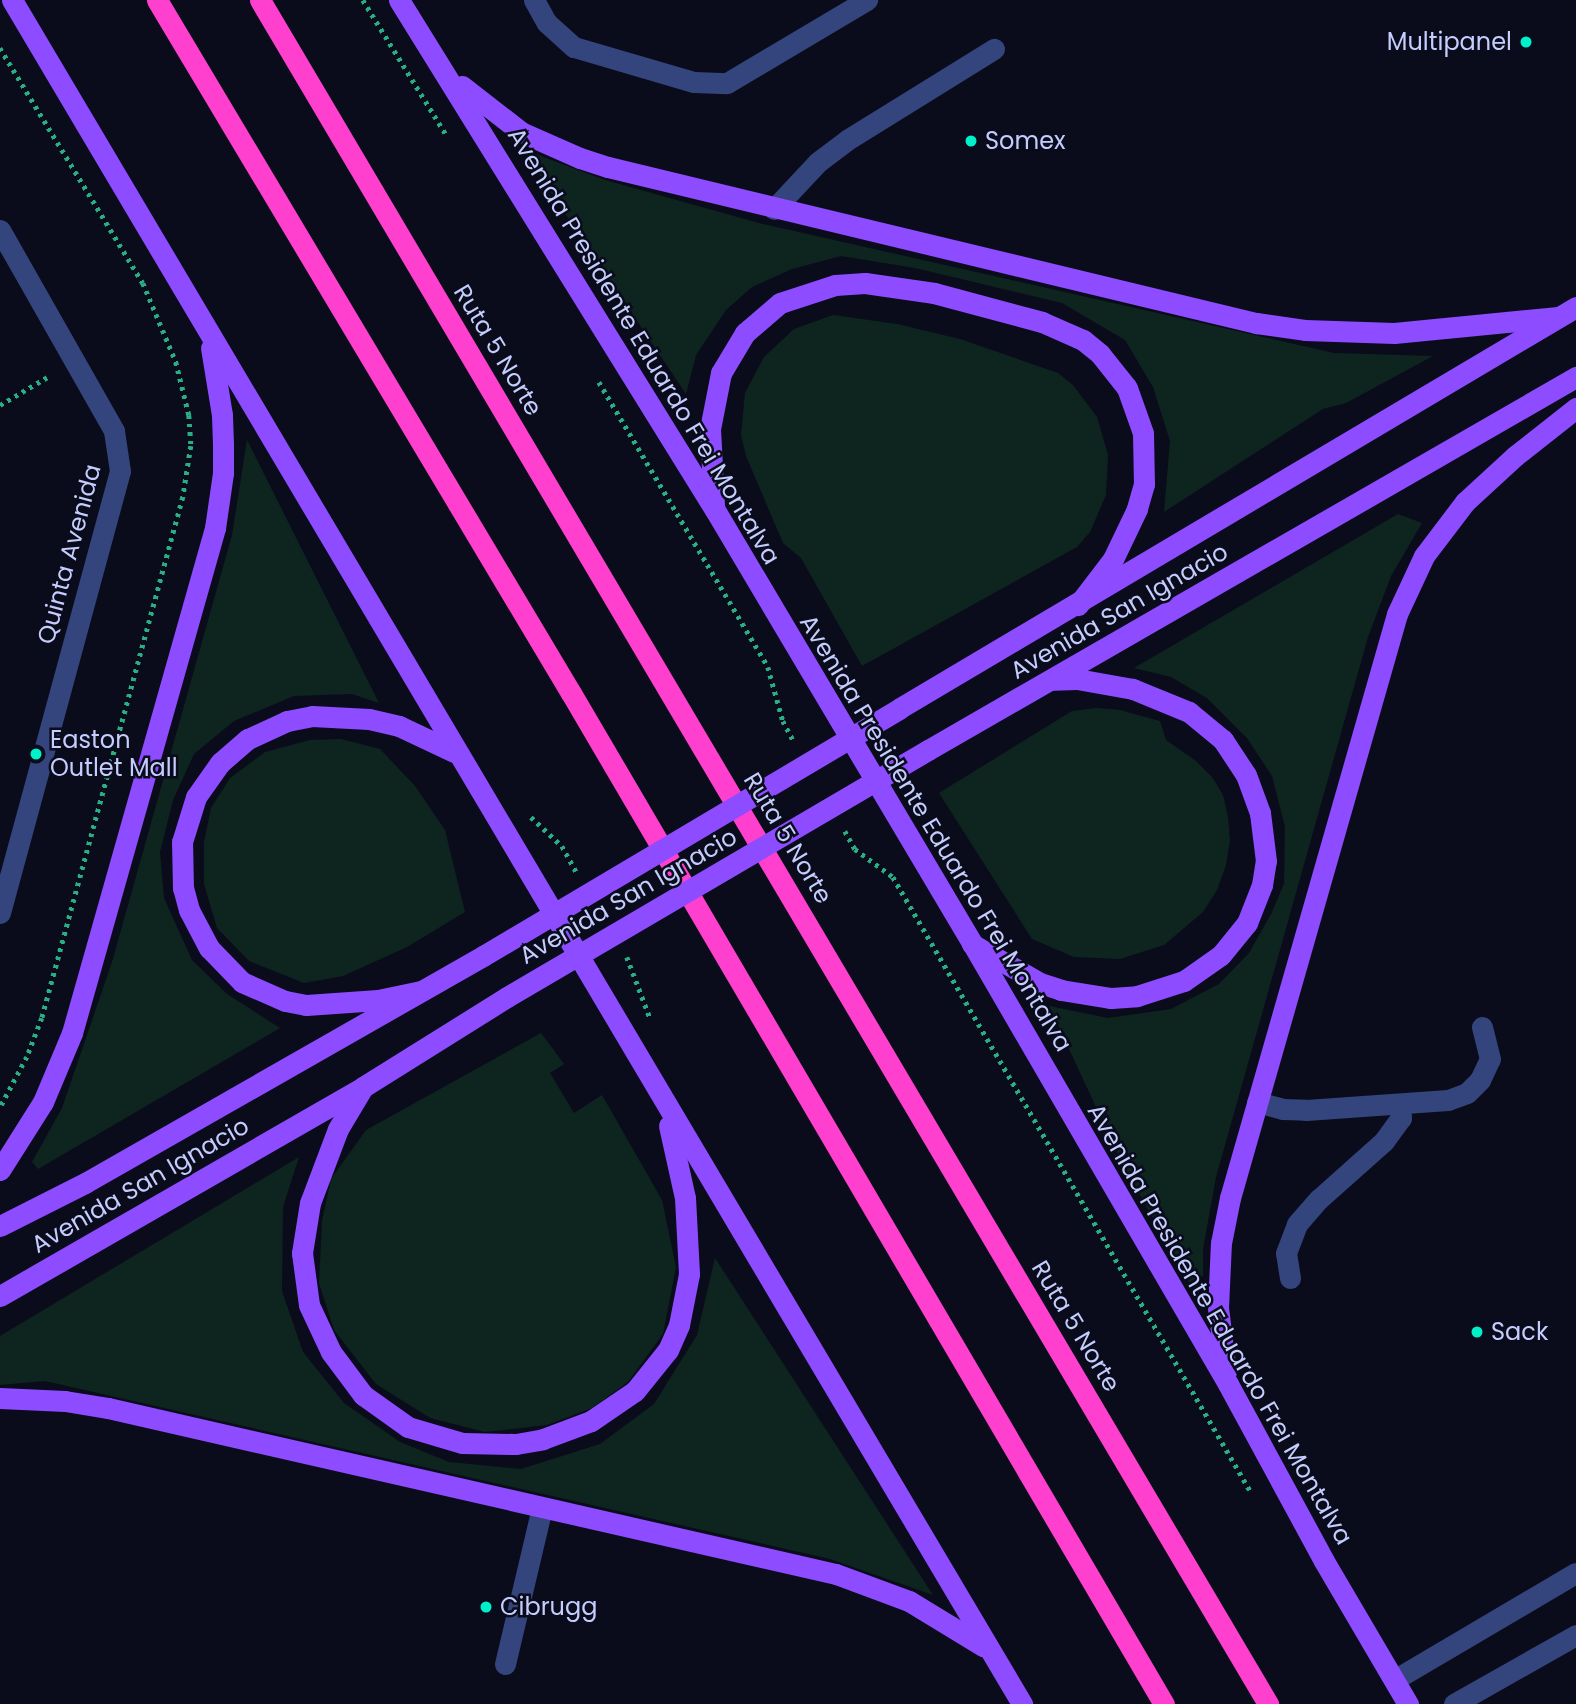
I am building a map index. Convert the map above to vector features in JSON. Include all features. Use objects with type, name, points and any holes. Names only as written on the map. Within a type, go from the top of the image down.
[{"type":"highway","points":[[157,0],[564,681],[1164,1704]]},
{"type":"highway","name":"Ruta 5 Norte","points":[[260,0],[1268,1704]]},
{"type":"main road","points":[[12,0],[455,752],[1022,1704]]},
{"type":"main road","name":"Avenida Presidente Eduardo Frei Montalva","points":[[399,0],[445,70],[715,510],[972,943],[1228,1384],[1408,1704]]},
{"type":"main road","points":[[445,70],[471,95],[521,132],[570,154],[774,209],[1268,325],[1355,334],[1394,333],[1567,312]]},
{"type":"main road","points":[[715,510],[710,429],[721,373],[745,332],[780,303],[835,285],[865,283],[934,293],[1063,329],[1100,354],[1127,388],[1143,433],[1144,484],[1137,509],[1113,559],[1078,605]]},
{"type":"main road","name":"Avenida San Ignacio","points":[[0,1226],[85,1183],[483,956],[1078,605],[1275,484],[1567,312]]},
{"type":"main road","points":[[0,1170],[43,1102],[72,1033],[215,528],[223,473],[222,415],[206,329]]},
{"type":"main road","name":"Avenida San Ignacio","points":[[0,1296],[363,1087],[507,997],[928,750],[1576,377]]},
{"type":"main road","points":[[1228,1384],[1218,1308],[1221,1243],[1257,1102],[1388,642],[1424,556],[1465,502],[1515,456],[1576,408]]},
{"type":"main road","points":[[972,943],[1040,983],[1061,990],[1111,998],[1137,996],[1184,981],[1221,955],[1247,923],[1262,886],[1266,861],[1260,813],[1247,775],[1223,740],[1189,712],[1133,689],[1077,679],[1051,681]]},
{"type":"main road","points":[[421,991],[378,1000],[306,1005],[285,1002],[242,982],[209,948],[189,910],[182,878],[182,842],[196,797],[220,763],[256,734],[287,721],[312,716],[369,719],[399,726],[455,752]]},
{"type":"main road","points":[[363,1087],[338,1129],[310,1203],[302,1253],[309,1305],[318,1329],[345,1375],[384,1412],[408,1427],[435,1437],[489,1445],[543,1439],[591,1421],[635,1391],[668,1350],[686,1300],[688,1236],[678,1163],[658,1094]]},
{"type":"main road","points":[[0,1398],[65,1401],[108,1408],[862,1582],[931,1612],[990,1650]]},
{"type":"lane","points":[[534,0],[547,23],[574,47],[694,82],[727,83],[867,0]]},
{"type":"lane","points":[[774,209],[818,162],[847,140],[994,49]]},
{"type":"lane","name":"Quinta Avenida","points":[[0,230],[114,431],[120,471],[0,913]]},
{"type":"lane","points":[[1257,1102],[1283,1109],[1306,1110],[1448,1100],[1467,1093],[1480,1080],[1490,1059],[1482,1027]]},
{"type":"lane","points":[[1290,1278],[1286,1253],[1297,1224],[1319,1199],[1384,1141],[1401,1118],[1400,1104]]},
{"type":"lane","points":[[505,1664],[542,1508]]},
{"type":"lane","points":[[1394,1680],[1576,1573]]},
{"type":"lane","points":[[1454,1704],[1576,1635]]},
{"type":"path","points":[[0,48],[143,283],[166,334],[184,388],[191,446],[183,497],[42,1018],[27,1057],[0,1108]]},
{"type":"path","points":[[0,405],[74,361]]},
{"type":"green space","points":[[522,149],[605,180],[759,223],[1334,353],[1433,356],[1346,403],[1323,409],[1164,512],[1170,441],[1153,387],[1125,340],[1062,303],[915,268],[841,256],[792,269],[752,287],[726,310],[696,355],[686,394]]},
{"type":"green space","points":[[833,315],[897,324],[960,339],[1058,373],[1073,385],[1097,417],[1108,455],[1106,495],[1090,532],[1077,547],[862,666],[801,558],[783,543],[746,456],[741,435],[745,393],[764,357],[794,329]]},
{"type":"green space","points":[[247,440],[379,703],[352,694],[294,696],[234,721],[194,754],[173,800],[160,852],[164,898],[192,960],[227,994],[280,1028],[38,1169],[32,1162],[62,1108],[112,962],[232,535]]},
{"type":"green space","points":[[1398,514],[1422,523],[1391,576],[1368,637],[1216,1177],[1203,1249],[1203,1276],[1190,1284],[1123,1165],[1049,1006],[1108,1018],[1171,1009],[1219,984],[1249,953],[1284,884],[1285,827],[1272,776],[1247,738],[1207,698],[1171,677],[1134,668]]},
{"type":"green space","points":[[1096,708],[1120,710],[1160,721],[1166,740],[1196,761],[1212,777],[1223,795],[1228,817],[1230,840],[1226,865],[1217,890],[1203,912],[1164,945],[1120,959],[1074,957],[1032,939],[939,793],[1072,711]]},
{"type":"green space","points":[[341,739],[380,749],[415,786],[445,830],[465,912],[407,947],[343,976],[304,983],[249,961],[217,928],[204,884],[204,842],[211,808],[230,778],[265,752],[310,740]]},
{"type":"green space","points":[[541,1033],[564,1064],[550,1073],[574,1113],[602,1095],[662,1200],[676,1267],[663,1334],[628,1382],[592,1408],[547,1425],[485,1432],[430,1418],[376,1384],[334,1330],[319,1283],[322,1221],[331,1179],[366,1130]]},
{"type":"green space","points":[[299,1157],[283,1207],[282,1291],[303,1352],[344,1403],[400,1442],[449,1462],[521,1469],[600,1444],[654,1404],[697,1335],[715,1258],[933,1595],[830,1559],[45,1381],[0,1385],[0,1336]]},
{"type":"place","name":"Multipanel","points":[[1526,42]]},
{"type":"place","name":"Somex","points":[[971,141]]},
{"type":"place","name":"Easton Outlet Mall","points":[[36,754]]},
{"type":"place","name":"Sack","points":[[1477,1332]]},
{"type":"place","name":"Cibrugg","points":[[486,1607]]}]
